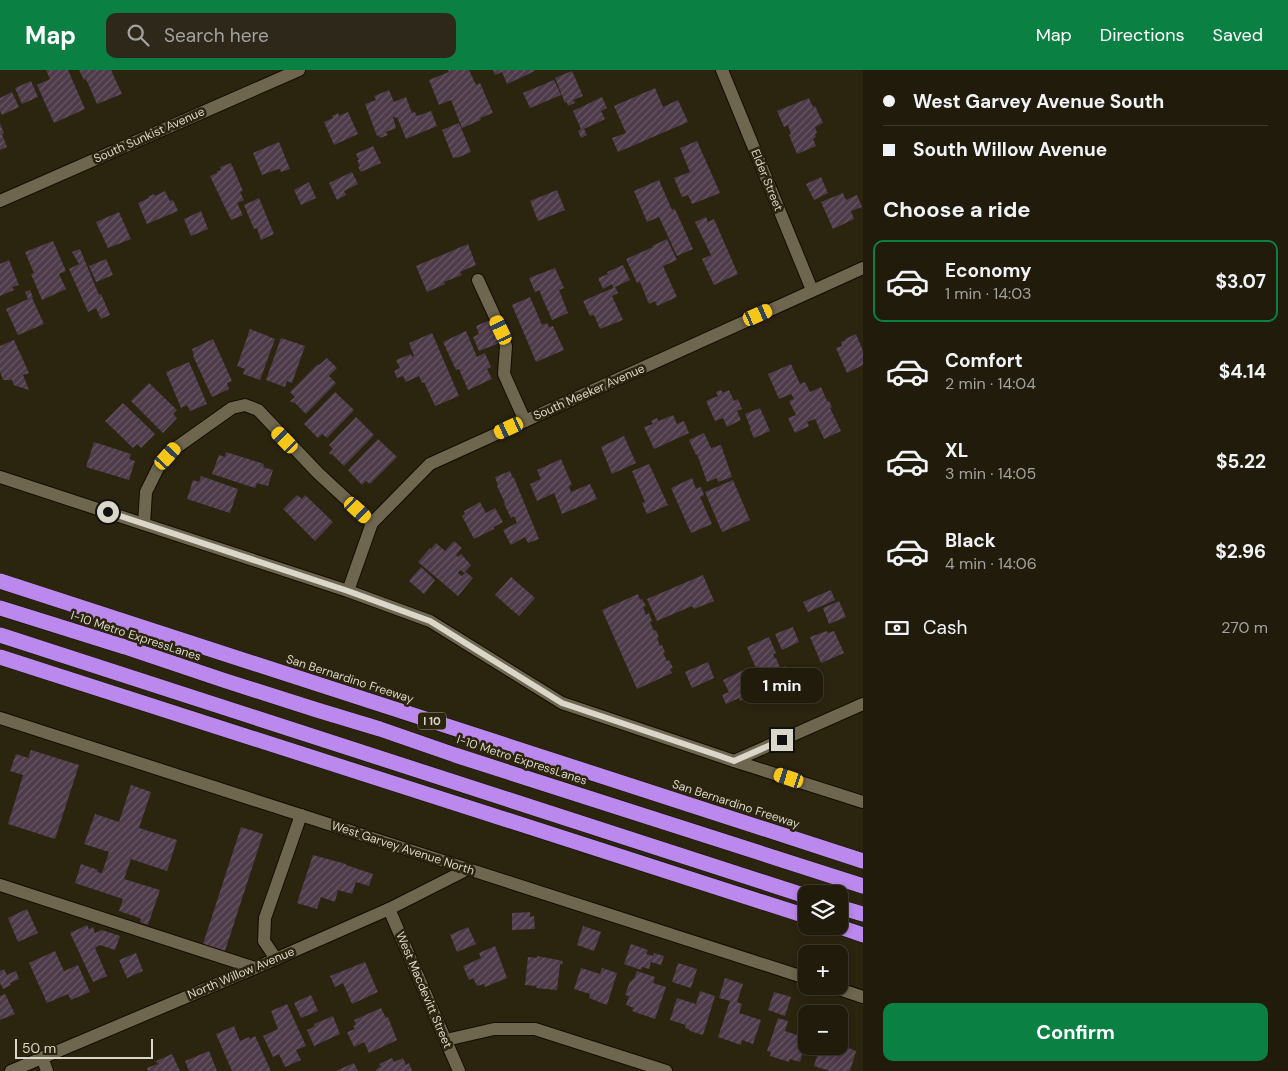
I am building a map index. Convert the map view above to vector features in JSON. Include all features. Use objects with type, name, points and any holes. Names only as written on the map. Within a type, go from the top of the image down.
[{"type":"highway","name":"San Bernardino Freeway","points":[[0,582],[863,861]]},
{"type":"highway","name":"I-10 Metro ExpressLanes","points":[[0,608],[863,886]]},
{"type":"highway","points":[[0,635],[798,893]]},
{"type":"highway","points":[[0,657],[798,913]]},
{"type":"highway","points":[[848,910],[863,914]]},
{"type":"highway","points":[[848,929],[863,934]]},
{"type":"street","name":"South Sunkist Avenue","points":[[0,200],[299,70]]},
{"type":"street","name":"Elder Street","points":[[722,70],[812,290]]},
{"type":"street","name":"South Meeker Avenue","points":[[348,591],[372,523],[430,464],[863,268]]},
{"type":"street","points":[[478,280],[501,330],[506,346],[504,374],[525,421]]},
{"type":"street","points":[[144,524],[146,492],[159,466],[177,447],[232,408],[245,405],[258,410],[318,473],[372,523]]},
{"type":"street","points":[[0,477],[348,591],[430,621],[562,703],[863,802]]},
{"type":"street","points":[[734,761],[863,704]]},
{"type":"street","name":"West Garvey Avenue North","points":[[0,718],[798,975]]},
{"type":"street","points":[[276,959],[264,941],[265,918],[301,815]]},
{"type":"street","name":"North Willow Avenue","points":[[11,1071],[276,959],[389,909],[468,869]]},
{"type":"street","points":[[0,885],[255,968]]},
{"type":"street","name":"West Macdevitt Street","points":[[389,909],[459,1071]]},
{"type":"street","points":[[848,992],[863,997]]},
{"type":"street","points":[[446,1040],[494,1029],[535,1029],[666,1071]]},
{"type":"street","points":[[42,1058],[47,1071]]},
{"type":"building","points":[[46,70],[68,70],[85,109],[54,123],[37,85],[50,79]]},
{"type":"building","points":[[79,70],[111,70],[122,94],[97,104],[86,79],[84,80]]},
{"type":"building","points":[[448,70],[469,70],[476,85],[480,83],[493,113],[462,128],[451,100],[439,105],[429,80],[449,72]]},
{"type":"building","points":[[493,70],[535,71],[507,84],[502,72],[495,75]]},
{"type":"building","points":[[572,71],[583,96],[573,100],[575,103],[568,106],[555,78]]},
{"type":"building","points":[[554,80],[561,95],[530,108],[523,93]]},
{"type":"building","points":[[31,81],[38,97],[22,104],[15,88]]},
{"type":"building","points":[[655,88],[663,107],[678,100],[688,122],[618,152],[612,138],[626,133],[614,106]]},
{"type":"building","points":[[389,90],[394,102],[406,97],[412,113],[415,112],[417,116],[431,111],[437,126],[406,139],[397,117],[395,118],[394,116],[396,128],[386,132],[388,135],[380,138],[379,135],[377,136],[365,104],[376,100],[374,96]]},
{"type":"building","points":[[12,92],[19,107],[2,115],[0,111],[0,98]]},
{"type":"building","points":[[602,97],[607,108],[601,111],[605,119],[584,129],[587,135],[581,138],[578,131],[581,129],[573,111]]},
{"type":"building","points":[[809,98],[823,123],[815,127],[817,133],[813,139],[816,146],[797,154],[789,135],[791,134],[788,125],[784,127],[777,111]]},
{"type":"building","points":[[348,112],[358,134],[334,145],[324,122],[333,118],[332,116],[338,113],[339,116]]},
{"type":"building","points":[[0,123],[7,147],[0,150]]},
{"type":"building","points":[[459,123],[471,152],[453,158],[442,130]]},
{"type":"building","points":[[697,141],[720,193],[692,204],[688,195],[682,197],[674,178],[690,172],[680,148]]},
{"type":"building","points":[[279,142],[290,169],[281,172],[278,169],[262,175],[253,153]]},
{"type":"building","points":[[373,146],[381,163],[361,172],[358,167],[360,166],[356,154]]},
{"type":"building","points":[[231,163],[243,191],[240,192],[244,200],[237,203],[243,215],[231,220],[210,176],[221,170],[220,167]]},
{"type":"building","points":[[352,172],[358,184],[344,191],[346,195],[337,200],[329,183]]},
{"type":"building","points":[[821,177],[828,193],[814,200],[806,184]]},
{"type":"building","points":[[659,180],[672,210],[675,209],[693,249],[677,256],[659,217],[647,222],[634,191]]},
{"type":"building","points":[[309,182],[316,198],[301,205],[294,190]]},
{"type":"building","points":[[557,190],[565,210],[538,221],[530,201]]},
{"type":"building","points":[[165,191],[170,201],[173,200],[178,211],[147,224],[138,203],[154,194],[155,196]]},
{"type":"building","points":[[843,193],[846,200],[857,195],[862,207],[851,211],[854,219],[833,229],[821,202]]},
{"type":"building","points":[[259,198],[274,234],[261,240],[257,228],[254,229],[244,205]]},
{"type":"building","points":[[201,211],[208,229],[191,236],[184,219]]},
{"type":"building","points":[[119,212],[131,239],[108,248],[96,222]]},
{"type":"building","points":[[706,217],[708,222],[714,219],[738,274],[714,285],[702,259],[711,255],[695,222]]},
{"type":"building","points":[[667,239],[677,260],[663,266],[677,297],[657,306],[655,301],[649,304],[640,282],[637,283],[626,259]]},
{"type":"building","points":[[53,241],[66,271],[59,274],[66,289],[42,300],[31,274],[34,273],[25,252]]},
{"type":"building","points":[[468,244],[476,265],[460,272],[462,275],[444,282],[445,284],[427,292],[416,266]]},
{"type":"building","points":[[80,249],[99,295],[101,294],[110,315],[101,319],[96,308],[88,312],[69,269],[79,264],[72,252]]},
{"type":"building","points":[[106,259],[113,275],[96,282],[89,266]]},
{"type":"building","points":[[9,260],[19,285],[12,287],[14,290],[0,296],[0,264]]},
{"type":"building","points":[[623,265],[630,280],[615,287],[618,293],[612,296],[623,320],[600,329],[594,315],[590,316],[583,301],[613,288],[612,284],[603,289],[598,278]]},
{"type":"building","points":[[555,268],[564,288],[559,290],[568,313],[552,320],[539,290],[535,292],[529,278]]},
{"type":"building","points":[[30,290],[44,324],[18,335],[6,309],[28,299],[25,292]]},
{"type":"building","points":[[530,297],[542,325],[547,323],[549,327],[553,326],[564,350],[536,362],[512,305]]},
{"type":"building","points":[[490,320],[500,343],[479,351],[473,337],[479,334],[476,326]]},
{"type":"building","points":[[250,329],[275,339],[260,380],[243,374],[245,369],[237,366]]},
{"type":"building","points":[[466,331],[477,357],[485,353],[491,367],[487,369],[492,379],[468,390],[459,369],[456,370],[443,342]]},
{"type":"building","points":[[432,333],[459,396],[435,406],[424,382],[422,383],[419,376],[406,382],[403,376],[397,378],[394,371],[400,368],[396,360],[411,354],[412,357],[414,356],[409,343]]},
{"type":"building","points":[[856,334],[863,351],[863,365],[847,373],[836,348],[842,346],[841,342],[845,339]]},
{"type":"building","points":[[281,338],[305,346],[292,383],[287,381],[285,387],[266,380]]},
{"type":"building","points":[[213,339],[232,381],[227,383],[229,389],[212,397],[193,356],[192,349]]},
{"type":"building","points":[[14,340],[29,373],[23,375],[29,390],[14,385],[12,380],[3,380],[0,372],[0,346]]},
{"type":"building","points":[[327,358],[337,368],[329,376],[336,383],[306,414],[294,402],[290,401],[295,397],[290,392],[318,364]]},
{"type":"building","points":[[189,362],[207,404],[190,411],[187,405],[181,408],[166,372]]},
{"type":"building","points":[[791,364],[800,384],[805,382],[810,392],[821,387],[832,407],[830,408],[841,431],[824,439],[815,419],[807,422],[809,426],[795,433],[788,418],[796,415],[789,401],[794,399],[791,394],[779,399],[768,374]]},
{"type":"building","points":[[149,383],[177,410],[173,414],[177,418],[163,433],[131,401]]},
{"type":"building","points":[[721,390],[723,393],[729,390],[734,401],[738,399],[742,409],[737,411],[741,420],[727,427],[723,418],[715,421],[706,401],[718,396],[716,392]]},
{"type":"building","points":[[335,392],[354,410],[327,438],[322,434],[318,438],[304,424]]},
{"type":"building","points":[[123,403],[155,434],[141,448],[137,444],[133,448],[105,421]]},
{"type":"building","points":[[760,408],[770,431],[754,438],[745,414]]},
{"type":"building","points":[[673,415],[677,424],[684,421],[689,433],[654,449],[644,427],[653,424],[651,421],[657,418],[659,421]]},
{"type":"building","points":[[356,417],[374,435],[344,466],[329,453],[333,449],[329,445]]},
{"type":"building","points":[[704,433],[711,448],[721,445],[732,477],[718,482],[717,478],[707,482],[697,454],[689,440]]},
{"type":"building","points":[[624,436],[636,463],[612,474],[601,447]]},
{"type":"building","points":[[378,439],[397,457],[370,484],[366,481],[362,485],[348,470]]},
{"type":"building","points":[[94,442],[131,454],[129,459],[135,461],[129,480],[86,467]]},
{"type":"building","points":[[226,452],[264,464],[263,467],[273,470],[268,486],[257,483],[255,488],[212,474],[219,455],[225,457]]},
{"type":"building","points":[[561,459],[572,485],[569,486],[571,492],[590,484],[597,499],[562,514],[554,493],[537,501],[530,484],[541,479],[537,470]]},
{"type":"building","points":[[649,464],[668,505],[647,514],[642,503],[645,502],[632,471]]},
{"type":"building","points":[[510,471],[539,539],[528,543],[525,537],[511,545],[503,530],[517,523],[514,516],[511,518],[504,504],[495,477]]},
{"type":"building","points":[[201,476],[238,489],[230,513],[187,499],[193,480],[199,482]]},
{"type":"building","points":[[692,478],[696,489],[701,487],[704,495],[700,497],[712,524],[691,533],[671,488]]},
{"type":"building","points":[[733,480],[750,520],[722,532],[705,492]]},
{"type":"building","points":[[297,495],[302,499],[305,495],[333,522],[315,541],[283,509]]},
{"type":"building","points":[[480,502],[486,513],[495,508],[503,522],[474,539],[462,516],[465,514],[464,511]]},
{"type":"building","points":[[454,541],[462,548],[456,555],[458,557],[461,554],[471,565],[464,573],[460,570],[458,573],[462,576],[466,572],[473,578],[458,596],[418,562],[436,543],[445,551]]},
{"type":"building","points":[[421,567],[435,580],[424,594],[409,581]]},
{"type":"building","points":[[703,575],[714,601],[694,609],[692,606],[657,621],[647,599]]},
{"type":"building","points":[[511,577],[535,598],[519,616],[495,595]]},
{"type":"building","points":[[831,590],[835,600],[808,612],[803,602]]},
{"type":"building","points":[[638,594],[640,600],[642,599],[646,606],[643,607],[646,615],[649,613],[652,621],[650,622],[659,637],[657,638],[660,646],[662,645],[665,652],[663,653],[673,668],[670,669],[672,673],[637,689],[602,610]]},
{"type":"building","points":[[839,601],[846,617],[829,624],[823,608]]},
{"type":"building","points":[[793,627],[799,642],[782,650],[775,634]]},
{"type":"building","points":[[827,631],[828,633],[834,631],[844,653],[821,663],[810,637]]},
{"type":"building","points":[[769,637],[776,653],[773,654],[781,670],[786,666],[792,675],[779,681],[781,684],[775,686],[773,683],[764,687],[747,647]]},
{"type":"building","points":[[708,662],[714,678],[692,688],[685,672]]},
{"type":"building","points":[[744,670],[753,692],[740,701],[739,698],[726,704],[722,695],[729,692],[723,680]]},
{"type":"building","points":[[31,750],[79,765],[55,839],[8,824],[23,775],[10,771],[16,754],[28,758]]},
{"type":"building","points":[[131,785],[151,792],[139,828],[177,840],[167,871],[131,859],[124,879],[160,890],[148,925],[140,922],[141,919],[137,917],[119,911],[123,899],[75,883],[81,864],[102,873],[109,852],[84,844],[95,814],[119,822]]},
{"type":"building","points":[[241,827],[263,834],[225,951],[203,944]]},
{"type":"building","points":[[313,855],[373,874],[369,886],[356,882],[352,894],[338,890],[335,902],[321,897],[317,909],[297,903]]},
{"type":"building","points":[[27,909],[38,933],[18,942],[8,918]]},
{"type":"building","points":[[530,912],[530,917],[534,916],[535,929],[512,930],[512,913]]},
{"type":"building","points":[[87,925],[89,929],[93,927],[95,933],[102,930],[120,936],[115,950],[100,945],[95,948],[107,976],[93,982],[70,933]]},
{"type":"building","points":[[583,926],[601,932],[594,951],[577,945]]},
{"type":"building","points":[[468,927],[476,944],[457,952],[450,935]]},
{"type":"building","points":[[631,944],[648,950],[646,954],[653,956],[654,953],[664,956],[661,965],[651,962],[649,969],[642,967],[641,970],[624,964]]},
{"type":"building","points":[[495,946],[507,978],[485,987],[484,984],[477,986],[473,978],[469,980],[463,966],[481,958],[479,953]]},
{"type":"building","points":[[55,951],[64,971],[78,965],[90,992],[71,1000],[68,994],[47,1003],[29,963]]},
{"type":"building","points":[[136,953],[143,971],[127,978],[119,960]]},
{"type":"building","points":[[537,956],[563,961],[560,964],[557,990],[525,985],[528,957],[537,958]]},
{"type":"building","points":[[365,962],[378,992],[352,1004],[343,983],[335,987],[330,976]]},
{"type":"building","points":[[678,963],[697,969],[691,988],[672,982]]},
{"type":"building","points":[[581,968],[600,974],[602,968],[617,973],[607,1005],[589,998],[590,994],[574,989]]},
{"type":"building","points":[[4,969],[7,975],[16,971],[19,979],[3,989],[0,983],[0,971]]},
{"type":"building","points":[[637,971],[655,977],[653,983],[666,987],[655,1019],[632,1011],[634,1008],[626,1005],[629,996],[625,995],[630,981],[634,979]]},
{"type":"building","points":[[725,978],[743,984],[737,1002],[742,1004],[739,1013],[761,1020],[753,1044],[742,1040],[741,1045],[718,1037],[730,1001],[719,998]]},
{"type":"building","points":[[700,991],[715,996],[703,1035],[690,1031],[685,1028],[686,1025],[670,1020],[677,998],[696,1004]]},
{"type":"building","points":[[774,992],[791,997],[785,1016],[768,1010]]},
{"type":"building","points":[[5,994],[15,1014],[0,1020],[0,996]]},
{"type":"building","points":[[311,995],[318,1011],[301,1018],[294,1003]]},
{"type":"building","points":[[287,1004],[306,1046],[296,1050],[301,1060],[285,1067],[279,1054],[273,1057],[263,1036],[278,1029],[271,1011]]},
{"type":"building","points":[[381,1008],[386,1018],[388,1017],[397,1040],[369,1053],[364,1042],[354,1047],[347,1032],[355,1029],[353,1026],[356,1024],[354,1020]]},
{"type":"building","points":[[333,1016],[340,1034],[314,1046],[307,1030],[315,1026],[314,1024]]},
{"type":"building","points":[[778,1018],[788,1021],[785,1031],[798,1035],[798,1055],[802,1055],[800,1062],[790,1059],[789,1062],[770,1056],[771,1052],[767,1051]]},
{"type":"building","points":[[234,1026],[240,1041],[255,1036],[271,1071],[232,1071],[216,1034]]},
{"type":"building","points":[[848,1048],[856,1051],[850,1071],[830,1071],[814,1066],[817,1055],[848,1055]]},
{"type":"building","points":[[209,1051],[217,1071],[189,1071],[185,1061]]},
{"type":"building","points":[[172,1054],[180,1071],[148,1071],[147,1068],[158,1064],[156,1061]]},
{"type":"building","points":[[392,1058],[394,1062],[403,1058],[406,1065],[409,1063],[412,1071],[377,1071],[376,1069],[381,1067],[379,1064]]},
{"type":"building","points":[[354,1063],[358,1071],[336,1071]]},
{"type":"route","points":[[108,512],[348,591],[430,621],[562,703],[734,761],[782,740]]}]
